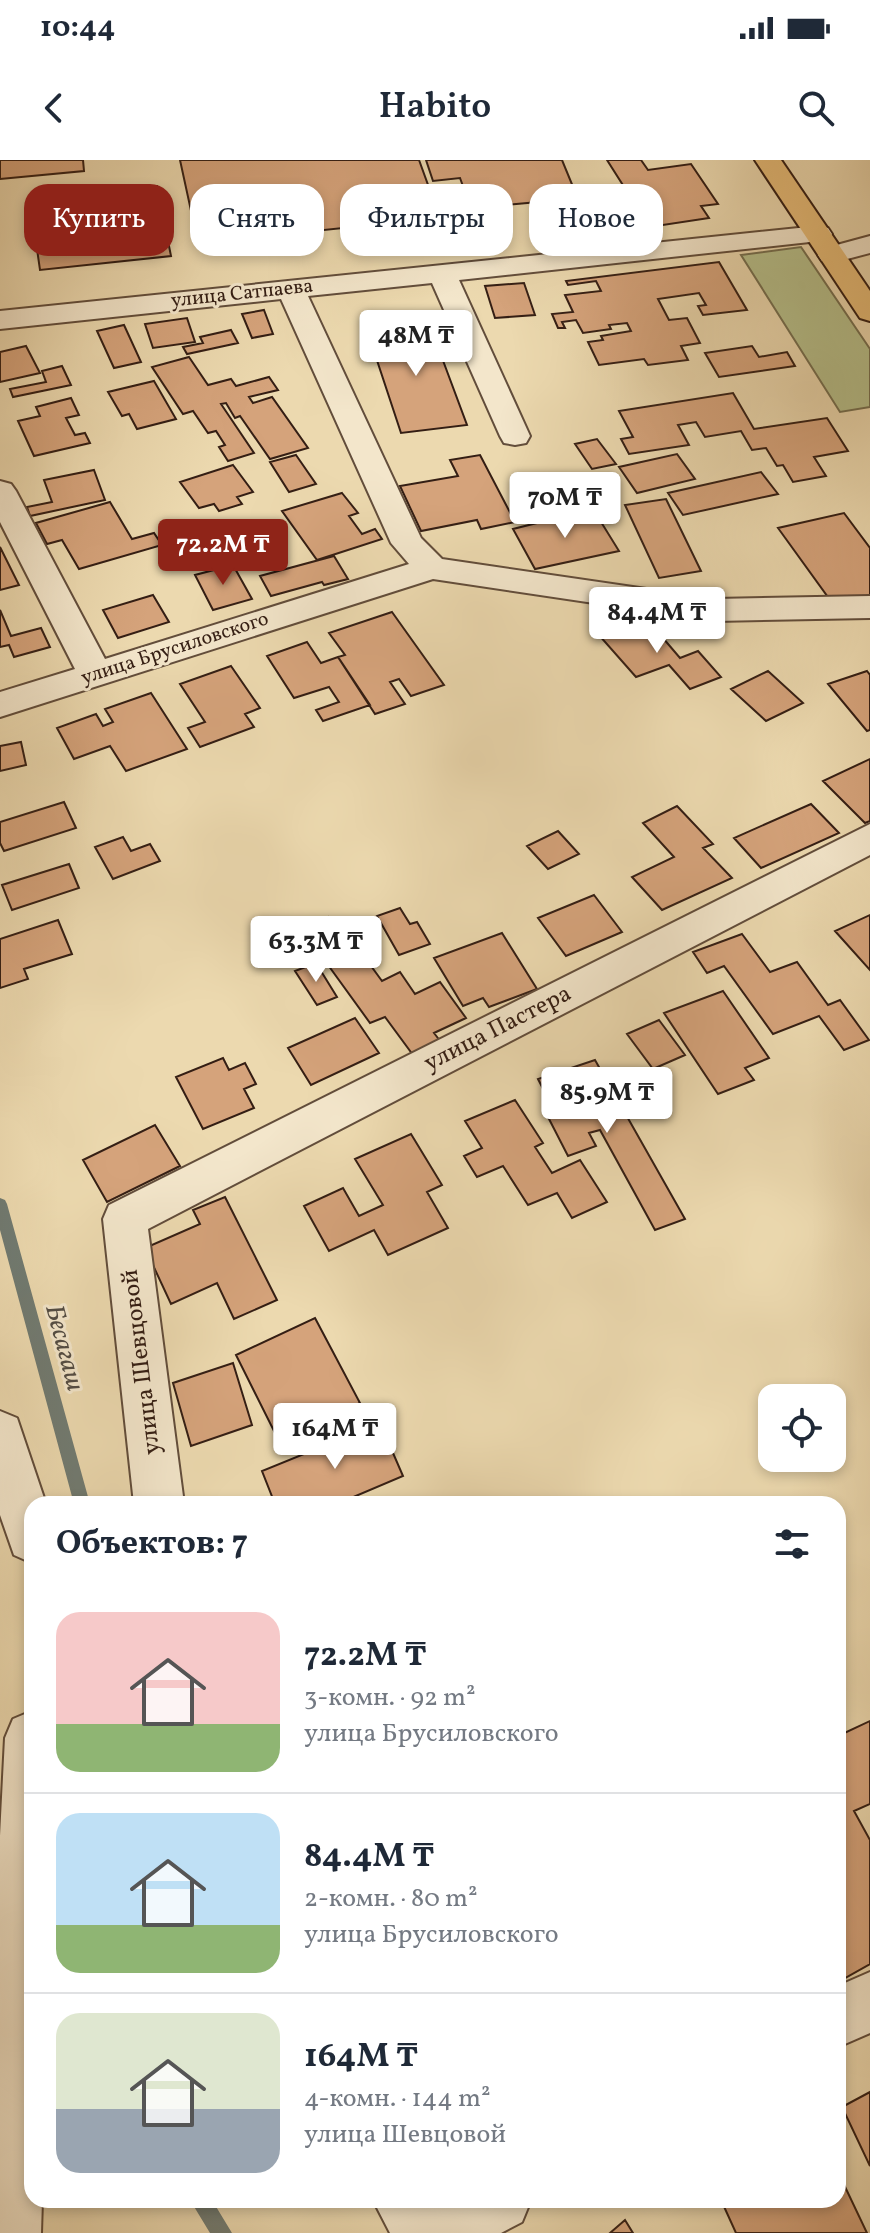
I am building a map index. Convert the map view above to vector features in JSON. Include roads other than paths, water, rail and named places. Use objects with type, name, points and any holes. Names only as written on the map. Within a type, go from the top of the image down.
[{"type":"main road","points":[[768,160],[870,312]]},
{"type":"street","name":"улица Сатпаева","points":[[0,320],[442,273],[825,244],[870,244]]},
{"type":"street","points":[[442,273],[515,436]]},
{"type":"street","points":[[291,289],[407,543],[432,568]]},
{"type":"street","points":[[0,491],[96,675]]},
{"type":"street","name":"улица Брусиловского","points":[[0,705],[432,568],[715,610],[870,607]]},
{"type":"street","name":"улица Пастера","points":[[125,1219],[870,838]]},
{"type":"street","name":"улица Шевцовой","points":[[125,1219],[158,1496]]},
{"type":"street","points":[[0,1434],[24,1512]]},
{"type":"street","points":[[10,2233],[24,1918]]},
{"type":"street","points":[[846,2014],[870,2001]]},
{"type":"street","points":[[409,2208],[426,2233]]},
{"type":"street","points":[[439,2233],[485,2208]]},
{"type":"waterway","name":"Бесагаш","points":[[0,1204],[80,1496]]},
{"type":"waterway","name":"Бесагаш","points":[[205,2208],[222,2233]]}]
